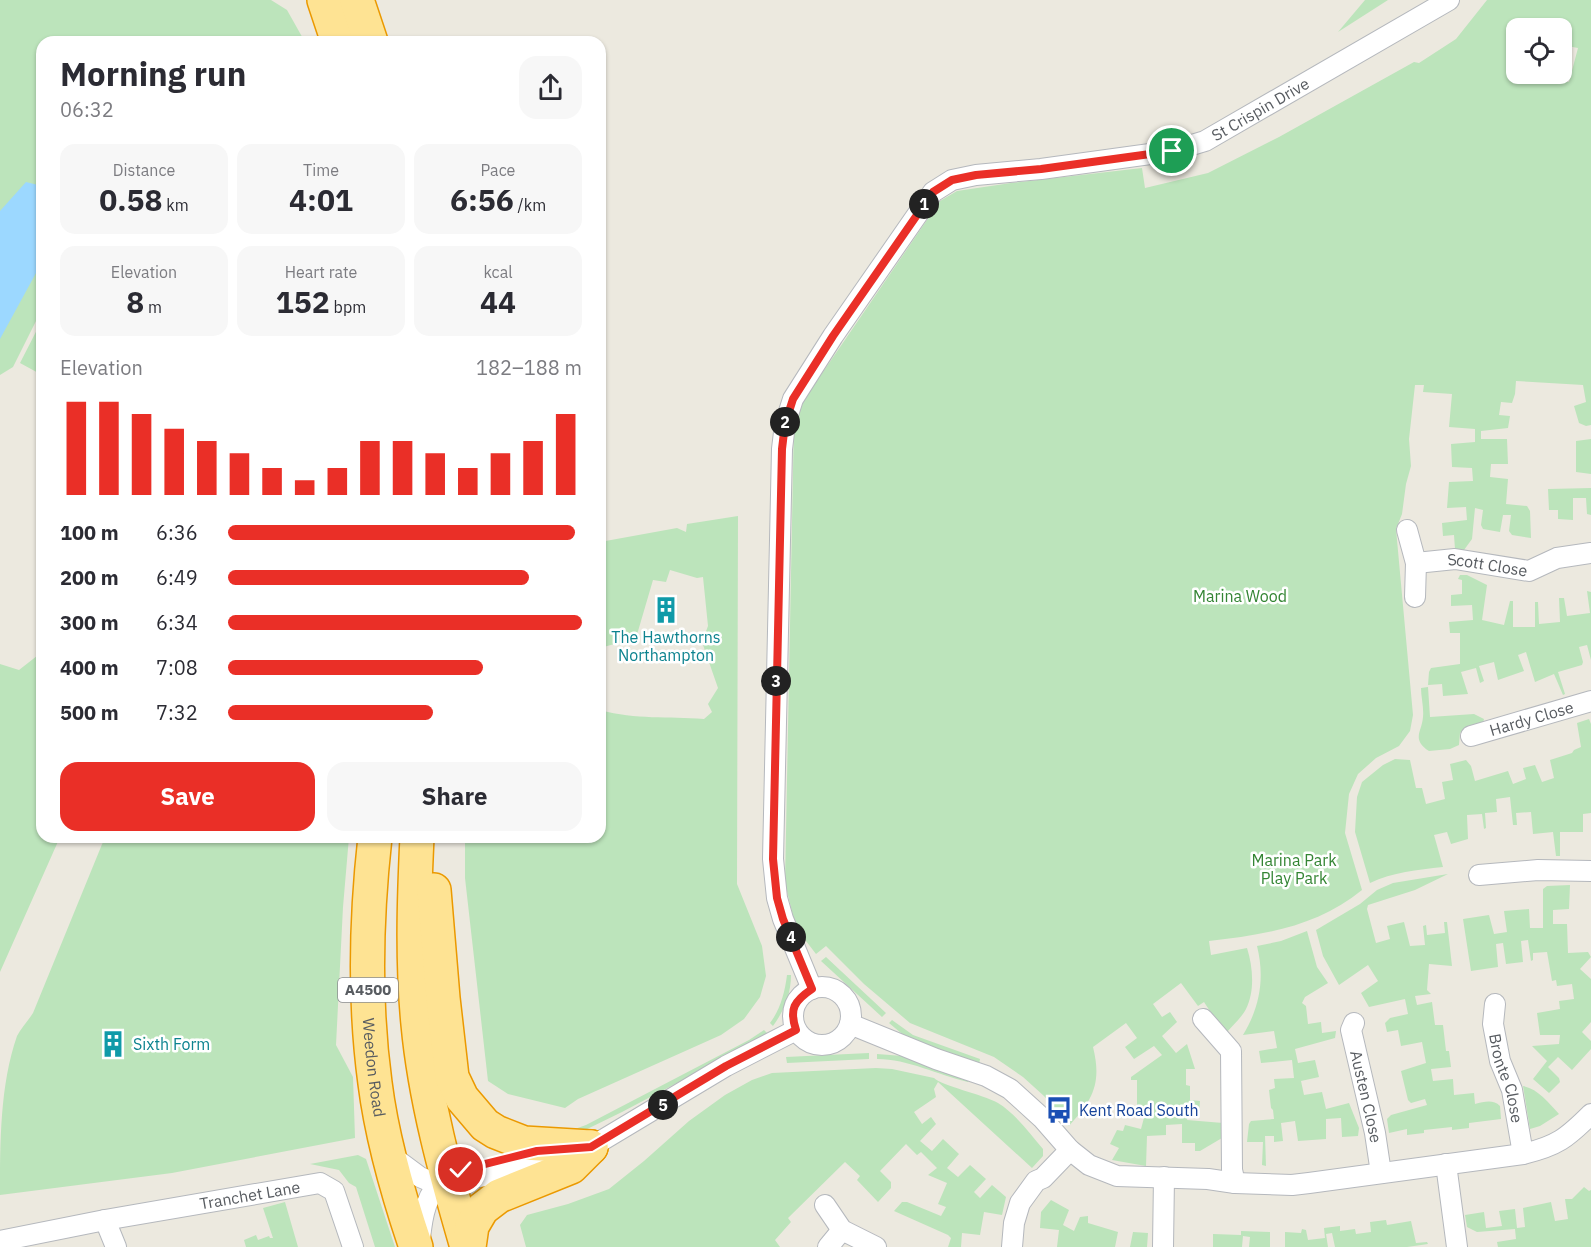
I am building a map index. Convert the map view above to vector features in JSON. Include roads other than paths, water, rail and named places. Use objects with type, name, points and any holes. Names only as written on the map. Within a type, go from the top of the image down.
[{"type":"highway","points":[[324,0],[336,36]]},
{"type":"highway","points":[[357,0],[369,36]]},
{"type":"highway","name":"Weedon Road","points":[[374,843],[367,932],[368,993],[375,1083],[388,1154],[418,1247]]},
{"type":"highway","name":"A4500","points":[[417,843],[414,965],[418,1024],[426,1083],[461,1176]]},
{"type":"highway","points":[[432,843],[443,999],[452,1077],[462,1098],[485,1125],[524,1143],[591,1147]]},
{"type":"highway","points":[[475,1240],[482,1209],[499,1196],[571,1167],[591,1147]]},
{"type":"highway","points":[[461,1176],[475,1240]]},
{"type":"street","name":"St Crispin Drive","points":[[812,989],[783,919],[777,898],[773,859],[782,449],[785,424],[793,399],[833,336],[933,192],[952,180],[976,175],[1041,169],[1172,151],[1205,141],[1449,0]]},
{"type":"street","points":[[1407,530],[1416,563],[1415,597]]},
{"type":"street","name":"Scott Close","points":[[1416,563],[1455,558],[1529,571],[1557,558],[1591,553]]},
{"type":"street","name":"Hardy Close","points":[[1471,736],[1591,701]]},
{"type":"street","points":[[1479,875],[1538,870],[1591,871]]},
{"type":"street","points":[[830,987],[840,993],[847,1002],[851,1012],[850,1024],[845,1034],[836,1042],[825,1045],[814,1044],[803,1039],[796,1030],[792,1020],[793,1008],[798,998],[812,989],[830,987]]},
{"type":"street","name":"Bronte Close","points":[[1495,1004],[1493,1024],[1500,1061],[1512,1090],[1523,1154]]},
{"type":"street","points":[[1203,1019],[1231,1051],[1232,1170],[1235,1183]]},
{"type":"street","name":"Austen Close","points":[[1354,1023],[1351,1030],[1376,1133],[1381,1173]]},
{"type":"street","points":[[850,1024],[936,1059],[986,1076],[1010,1089],[1042,1118],[1070,1150],[1089,1165],[1117,1176],[1292,1185],[1523,1154],[1548,1148],[1569,1136],[1591,1114]]},
{"type":"street","points":[[388,1154],[420,1178],[461,1176],[537,1151],[591,1147],[726,1066],[796,1030]]},
{"type":"street","points":[[1012,1247],[1014,1223],[1020,1203],[1036,1181],[1044,1178],[1070,1150]]},
{"type":"street","points":[[1446,1164],[1457,1247]]},
{"type":"street","name":"Weedon Road","points":[[418,1247],[422,1215],[461,1176]]},
{"type":"street","points":[[1163,1247],[1164,1177]]},
{"type":"street","name":"Tranchet Lane","points":[[0,1241],[105,1220],[320,1183],[334,1191],[353,1247]]},
{"type":"street","points":[[825,1205],[842,1230],[876,1247]]},
{"type":"street","points":[[105,1220],[116,1247]]},
{"type":"street","points":[[828,1247],[842,1230]]},
{"type":"water","points":[[26,182],[36,184],[36,273],[0,339],[0,211]]},
{"type":"place","name":"The Hawthorns Northampton","points":[[666,610]]},
{"type":"place","name":"Sixth Form","points":[[113,1044]]},
{"type":"place","name":"Kent Road South","points":[[1059,1110]]},
{"type":"park label","name":"Marina Wood","points":[[1240,596]]},
{"type":"park label","name":"Marina Park Play Park","points":[[1294,869]]}]
